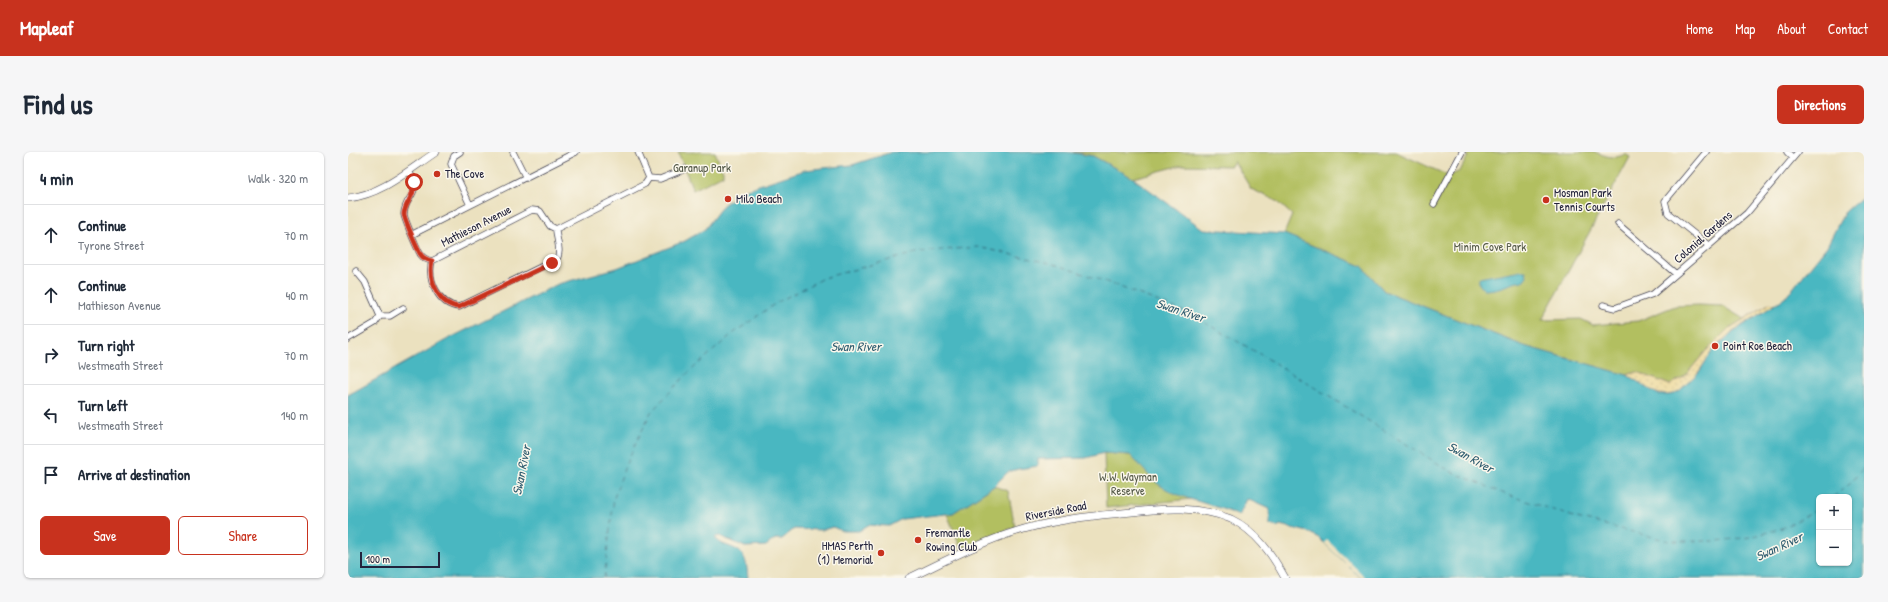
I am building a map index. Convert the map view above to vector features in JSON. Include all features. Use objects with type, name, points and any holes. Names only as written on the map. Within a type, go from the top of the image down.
[{"type":"street","points":[[348,198],[367,194],[409,171],[436,152]]},
{"type":"street","points":[[460,152],[454,156],[451,164],[470,205]]},
{"type":"street","points":[[513,152],[526,178]]},
{"type":"street","name":"Mathieson Avenue","points":[[556,229],[550,226],[540,211],[532,210],[432,261],[426,260],[421,256],[413,234],[576,152]]},
{"type":"street","points":[[638,152],[649,178]]},
{"type":"street","points":[[1434,204],[1462,152]]},
{"type":"street","points":[[1706,152],[1665,201],[1668,213],[1708,246]]},
{"type":"street","points":[[1786,152],[1793,158]]},
{"type":"street","name":"Colonial Gardens","points":[[1603,305],[1615,308],[1653,294],[1747,213],[1798,152]]},
{"type":"street","points":[[649,178],[660,179],[685,169]]},
{"type":"street","points":[[409,171],[414,182],[415,191],[406,205],[404,215],[413,234]]},
{"type":"street","points":[[432,261],[430,275],[434,288],[451,306],[459,307],[557,259],[560,251],[556,242],[556,229],[645,184],[649,178]]},
{"type":"street","points":[[1618,224],[1676,274]]},
{"type":"street","points":[[356,270],[365,282],[380,316]]},
{"type":"street","points":[[380,316],[390,316],[403,308]]},
{"type":"street","points":[[348,339],[375,323],[380,316]]},
{"type":"street","name":"Riverside Road","points":[[909,578],[998,537],[1040,524],[1075,517],[1165,509],[1190,509],[1209,512],[1231,520],[1250,532],[1260,541],[1276,561],[1285,578]]},
{"type":"green space","name":"Garanup Park","points":[[678,152],[715,152],[723,171],[723,175],[693,190]]},
{"type":"green space","name":"Minim Cove Park","points":[[1073,152],[1396,152],[1449,176],[1460,171],[1470,152],[1595,152],[1614,157],[1625,154],[1630,157],[1542,320],[1581,319],[1593,325],[1638,321],[1675,306],[1698,305],[1722,306],[1744,319],[1728,329],[1705,352],[1685,376],[1670,385],[1637,372],[1627,375],[1524,346],[1384,291],[1362,266],[1284,234],[1292,215],[1277,201],[1251,189],[1234,161],[1231,166],[1182,165],[1133,178],[1093,156]]},
{"type":"green space","name":"W.W. Wayman Reserve","points":[[1104,453],[1130,455],[1160,485],[1191,499],[1106,508]]},
{"type":"green space","points":[[994,486],[1008,491],[1015,527],[961,548],[947,514],[953,513]]},
{"type":"sand","name":"Point Roe Beach","points":[[1770,303],[1775,305],[1742,325],[1726,337],[1713,351],[1688,385],[1675,394],[1663,395],[1657,393],[1627,375],[1637,372],[1670,385],[1685,376],[1705,352],[1728,329]]},
{"type":"water","name":"Swan River","points":[[892,152],[1066,152],[1093,156],[1133,178],[1203,229],[1284,234],[1362,266],[1384,291],[1524,346],[1627,375],[1659,395],[1670,395],[1679,391],[1699,372],[1713,350],[1736,330],[1786,297],[1827,246],[1844,213],[1864,195],[1864,578],[1361,578],[1319,538],[1308,532],[1280,525],[1277,527],[1270,525],[1269,509],[1247,499],[1239,516],[1220,508],[1189,499],[1161,486],[1130,455],[1104,453],[1086,458],[1038,459],[1038,466],[1008,472],[994,486],[953,513],[902,519],[889,526],[868,525],[859,531],[842,531],[833,527],[822,530],[794,529],[782,539],[775,539],[766,546],[745,547],[720,536],[715,537],[720,543],[738,550],[743,555],[746,561],[748,578],[348,578],[348,395],[448,339],[558,284],[617,268],[685,241],[705,229],[723,205],[747,189],[805,170],[852,165]]},
{"type":"water","points":[[1516,271],[1526,271],[1527,276],[1523,281],[1490,290],[1484,290],[1479,284],[1479,278]]},
{"type":"pier","points":[[1327,540],[1366,578],[1361,578],[1324,543]]},
{"type":"ferry route","points":[[604,578],[614,498],[625,466],[651,412],[687,374],[731,335],[776,303],[823,278],[919,252],[978,247],[1054,264],[1104,281],[1188,313],[1265,357],[1450,471],[1505,494],[1577,518],[1669,541],[1717,541],[1751,537],[1782,528],[1816,510]]},
{"type":"ferry route","points":[[1837,494],[1851,483],[1864,467]]},
{"type":"place","name":"The Cove","points":[[437,174]]},
{"type":"place","name":"Milo Beach","points":[[728,199]]},
{"type":"place","name":"Mosman Park Tennis Courts","points":[[1546,200]]},
{"type":"place","name":"Point Roe Beach","points":[[1715,346]]},
{"type":"place","name":"Fremantle Rowing Club","points":[[918,540]]},
{"type":"place","name":"HMAS Perth (1) Memorial","points":[[881,553]]},
{"type":"route","points":[[414,182],[415,191],[412,198],[406,205],[404,215],[406,222],[413,234],[421,256],[426,260],[432,261],[430,270],[434,288],[451,306],[459,307],[552,263]]}]
